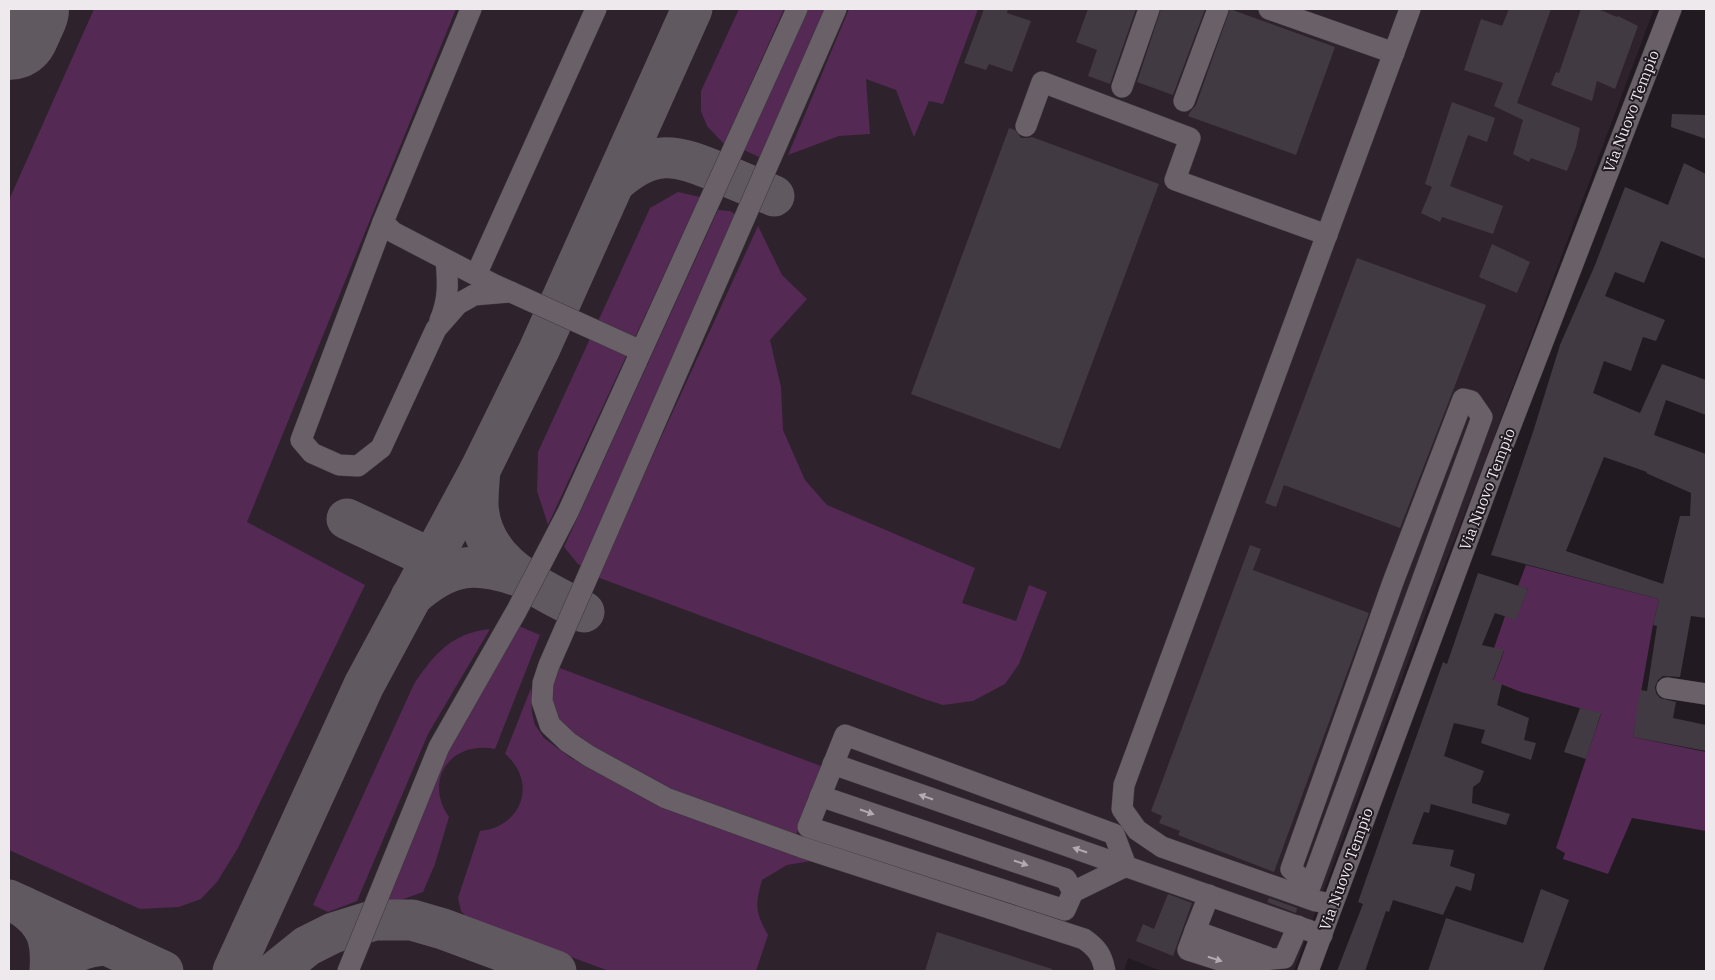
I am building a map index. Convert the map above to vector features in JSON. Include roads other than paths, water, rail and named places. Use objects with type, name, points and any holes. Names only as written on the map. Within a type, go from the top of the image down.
[{"type":"street","points":[[446,260],[448,288],[446,308],[381,448],[358,466],[339,465],[312,453],[301,440],[383,222],[471,9]]},
{"type":"street","points":[[476,275],[596,9]]},
{"type":"street","points":[[348,971],[439,747],[552,544],[797,9]]},
{"type":"street","points":[[836,9],[549,665],[543,683],[542,702],[550,725],[568,742],[588,756],[666,798],[801,847],[1084,939],[1095,947],[1103,962],[1105,971]]},
{"type":"street","points":[[1122,87],[1149,9]]},
{"type":"street","points":[[1184,101],[1218,9]]},
{"type":"street","points":[[1269,9],[1394,53]]},
{"type":"street","points":[[1319,897],[1162,847],[1137,830],[1122,810],[1124,785],[1410,9]]},
{"type":"street","name":"Via Nuovo Tempio","points":[[1308,971],[1322,935],[1319,897],[1495,466],[1671,9]]},
{"type":"street","points":[[1026,126],[1042,82],[1190,138],[1175,180],[1327,235]]},
{"type":"street","points":[[383,222],[393,232],[476,275],[642,351]]},
{"type":"street","points":[[436,329],[458,304],[474,295],[511,292]]},
{"type":"street","points":[[1463,399],[1471,401],[1482,417],[1319,897],[1291,869],[1393,582],[1463,399]]},
{"type":"street","points":[[1667,688],[1706,694]]},
{"type":"street","points":[[845,735],[1114,834],[1126,866],[1073,892],[1065,910],[808,827],[845,735]]},
{"type":"street","points":[[833,764],[1322,935]]},
{"type":"street","points":[[820,796],[1066,879],[1073,892]]},
{"type":"street","points":[[1208,895],[1195,931],[1272,959],[1284,958],[1298,926]]}]
